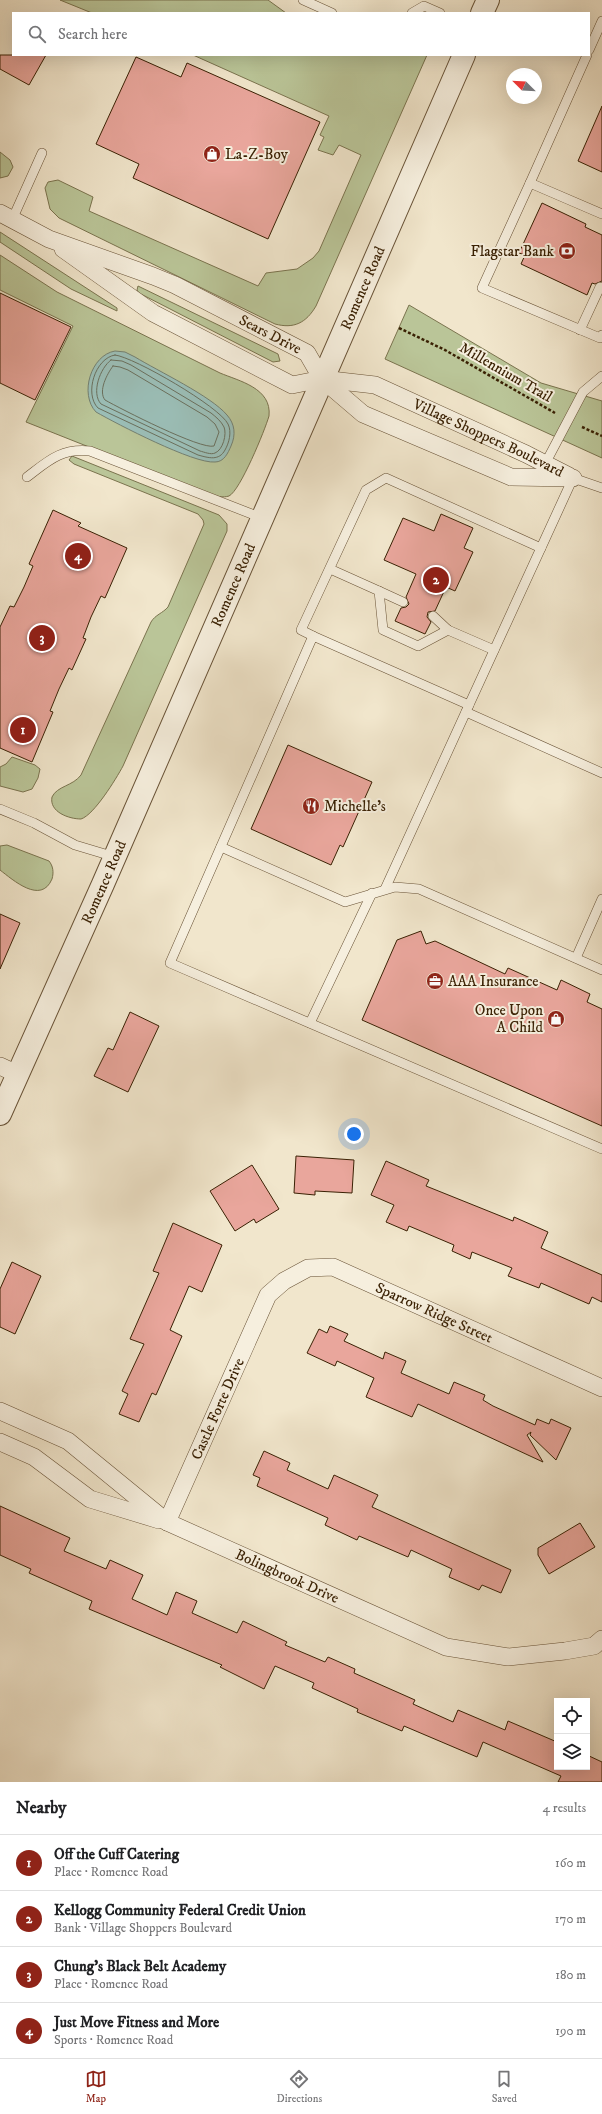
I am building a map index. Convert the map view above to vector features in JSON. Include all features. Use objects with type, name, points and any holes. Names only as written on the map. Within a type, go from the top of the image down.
[{"type":"street","points":[[482,12],[488,0]]},
{"type":"street","name":"Romence Road","points":[[0,1114],[9,1070],[115,857],[464,56]]},
{"type":"street","name":"Sears Drive","points":[[6,217],[49,238],[152,276],[307,353],[322,379],[292,385],[172,323],[132,300],[49,238]]},
{"type":"street","name":"Village Shoppers Boulevard","points":[[322,379],[375,385],[573,478]]},
{"type":"street","name":"Village Shoppers Boulevard","points":[[322,379],[363,414],[511,477],[573,478]]},
{"type":"street","name":"Sparrow Ridge Street","points":[[268,1295],[284,1281],[308,1268],[333,1268],[602,1388]]},
{"type":"street","name":"Castle Forte Drive","points":[[167,1522],[268,1295]]},
{"type":"street","name":"Bolingbrook Drive","points":[[0,1411],[68,1441],[167,1522],[446,1647],[508,1657],[599,1647]]},
{"type":"street","points":[[0,1442],[34,1457],[90,1499],[167,1522]]},
{"type":"lane","points":[[303,0],[330,12]]},
{"type":"lane","points":[[414,12],[424,6],[438,12]]},
{"type":"lane","points":[[590,48],[602,21]]},
{"type":"lane","points":[[587,56],[482,288],[600,338],[602,335]]},
{"type":"lane","points":[[6,217],[42,153]]},
{"type":"lane","points":[[530,183],[602,214]]},
{"type":"lane","points":[[580,330],[600,287]]},
{"type":"lane","points":[[544,464],[584,392],[602,376]]},
{"type":"lane","points":[[27,477],[64,453],[77,450],[90,451],[262,518]]},
{"type":"lane","points":[[541,548],[386,478],[366,490],[301,630],[602,773]]},
{"type":"lane","points":[[385,889],[573,478],[602,488]]},
{"type":"lane","points":[[330,569],[403,602]]},
{"type":"lane","points":[[379,591],[383,630],[418,646],[448,630]]},
{"type":"lane","points":[[433,616],[448,630],[494,650]]},
{"type":"lane","points":[[313,636],[170,963],[602,1149]]},
{"type":"lane","points":[[0,809],[34,823],[75,845],[115,857]]},
{"type":"lane","points":[[221,847],[345,902],[395,886],[419,889],[602,970]]},
{"type":"lane","points":[[310,1024],[372,893]]},
{"type":"lane","points":[[576,958],[602,899]]},
{"type":"path","name":"Millennium Trail","points":[[399,328],[445,350],[568,420],[602,436]]},
{"type":"green space","points":[[60,0],[268,0],[285,12],[90,12]]},
{"type":"green space","points":[[195,56],[427,56],[316,306],[308,317],[294,325],[288,326],[275,324],[59,218],[50,209],[45,188],[48,182],[58,180],[93,197],[89,211],[258,286],[266,273],[297,269],[313,258],[319,251],[361,155],[339,145],[333,155],[318,150],[324,137],[320,135],[329,116]]},
{"type":"green space","points":[[0,152],[10,160],[13,167],[8,176],[0,178]]},
{"type":"green space","points":[[0,232],[117,308],[117,311],[71,289],[0,242]]},
{"type":"green space","points":[[0,255],[57,292],[220,373],[245,383],[260,392],[269,406],[269,416],[252,459],[234,492],[227,497],[210,495],[26,422],[73,326],[0,290]]},
{"type":"green space","points":[[138,286],[278,354],[280,361],[273,362],[139,293],[137,290]]},
{"type":"green space","points":[[409,305],[541,383],[602,401],[602,458],[385,359]]},
{"type":"green space","points":[[72,456],[219,515],[227,524],[227,531],[123,766],[98,804],[92,811],[81,819],[71,818],[57,811],[52,802],[52,797],[54,793],[74,782],[81,775],[151,622],[168,607],[204,524],[203,520],[198,514],[74,464],[69,460]]},
{"type":"green space","points":[[12,757],[35,765],[40,769],[38,778],[32,789],[23,792],[0,786],[0,767],[6,764]]},
{"type":"green space","points":[[7,845],[49,861],[53,874],[52,879],[47,886],[41,890],[27,888],[0,870],[0,846]]},
{"type":"water","points":[[115,351],[125,352],[184,384],[209,400],[230,418],[234,430],[234,438],[227,454],[223,459],[215,462],[190,457],[120,425],[96,412],[88,395],[90,376],[94,367],[100,360],[107,354]]},
{"type":"building","points":[[0,55],[45,56],[29,85],[0,69]]},
{"type":"building","name":"La-Z-Boy","points":[[136,57],[181,77],[187,63],[320,122],[268,239],[133,178],[139,164],[96,144]]},
{"type":"building","points":[[602,106],[602,172],[578,161]]},
{"type":"building","points":[[542,203],[586,224],[585,227],[602,235],[602,281],[595,284],[592,283],[587,295],[521,264],[525,255],[519,253]]},
{"type":"building","points":[[0,293],[71,327],[35,400],[0,383]]},
{"type":"building","points":[[53,510],[81,523],[78,526],[127,548],[105,598],[101,596],[91,617],[83,638],[86,639],[72,670],[69,668],[59,689],[50,711],[53,712],[32,762],[0,748],[0,627],[10,606],[14,607],[24,587],[33,566],[29,564]]},
{"type":"building","points":[[441,514],[473,528],[464,548],[473,552],[455,591],[446,587],[435,611],[428,612],[427,617],[431,622],[425,634],[395,621],[401,608],[406,607],[409,604],[406,597],[416,574],[384,560],[403,518],[434,531]]},
{"type":"building","name":"Michelle's","points":[[288,745],[372,782],[343,847],[340,845],[331,865],[251,829]]},
{"type":"building","points":[[0,914],[20,923],[0,969]]},
{"type":"building","points":[[421,931],[426,944],[435,941],[505,974],[508,968],[557,990],[561,980],[590,994],[587,1002],[602,1009],[602,1126],[362,1020],[397,940]]},
{"type":"building","points":[[130,1012],[159,1026],[128,1092],[94,1076],[108,1048],[113,1050]]},
{"type":"building","points":[[296,1156],[354,1160],[352,1193],[315,1191],[315,1195],[294,1193]]},
{"type":"building","points":[[386,1161],[429,1180],[426,1186],[513,1221],[514,1217],[548,1232],[541,1248],[602,1275],[602,1302],[592,1297],[589,1304],[541,1283],[539,1288],[508,1276],[512,1268],[472,1252],[470,1259],[452,1251],[454,1245],[409,1226],[407,1231],[386,1222],[394,1205],[371,1195]]},
{"type":"building","points":[[252,1165],[279,1209],[256,1223],[254,1219],[235,1231],[210,1191]]},
{"type":"building","points":[[173,1223],[222,1245],[202,1292],[189,1286],[170,1330],[182,1336],[156,1395],[152,1393],[139,1422],[119,1414],[128,1394],[122,1391],[144,1344],[130,1339],[159,1273],[153,1271]]},
{"type":"building","points":[[12,1262],[41,1276],[15,1334],[0,1327],[0,1289]]},
{"type":"building","points":[[330,1326],[348,1334],[344,1341],[383,1359],[385,1352],[406,1361],[401,1373],[449,1394],[454,1382],[485,1395],[483,1400],[493,1406],[535,1425],[537,1419],[549,1424],[551,1419],[571,1428],[556,1460],[530,1435],[531,1432],[527,1435],[543,1462],[418,1404],[412,1417],[366,1397],[374,1378],[337,1361],[335,1366],[307,1353],[319,1329],[327,1333]]},
{"type":"building","points":[[264,1451],[290,1463],[287,1470],[328,1489],[334,1475],[378,1495],[372,1507],[511,1570],[501,1593],[482,1585],[479,1590],[449,1577],[452,1569],[411,1550],[408,1557],[359,1536],[357,1540],[325,1525],[328,1518],[257,1486],[260,1478],[253,1475]]},
{"type":"building","points":[[0,1506],[70,1538],[64,1551],[106,1569],[110,1560],[143,1575],[132,1599],[167,1615],[176,1592],[197,1601],[192,1613],[237,1633],[243,1621],[287,1642],[285,1645],[325,1662],[328,1657],[355,1669],[354,1673],[415,1700],[413,1704],[453,1722],[458,1710],[505,1730],[508,1721],[554,1741],[554,1770],[590,1770],[590,1756],[602,1762],[602,1782],[558,1782],[561,1776],[483,1742],[477,1757],[404,1726],[402,1731],[357,1712],[358,1709],[312,1688],[314,1683],[275,1666],[264,1689],[220,1667],[222,1665],[89,1609],[92,1601],[29,1573],[31,1569],[0,1555]]},
{"type":"building","points":[[580,1523],[595,1547],[549,1574],[538,1555],[538,1548]]},
{"type":"place","name":"La-Z-Boy","points":[[212,154]]},
{"type":"place","name":"Flagstar Bank","points":[[567,251]]},
{"type":"place","name":"Just Move Fitness and More","points":[[78,556]]},
{"type":"place","name":"Kellogg Community Federal Credit Union","points":[[436,580]]},
{"type":"place","name":"Chung's Black Belt Academy","points":[[42,638]]},
{"type":"place","name":"Off the Cuff Catering","points":[[23,730]]},
{"type":"place","name":"Michelle's","points":[[311,806]]},
{"type":"place","name":"AAA Insurance","points":[[435,981]]},
{"type":"place","name":"Once Upon A Child","points":[[556,1019]]}]
